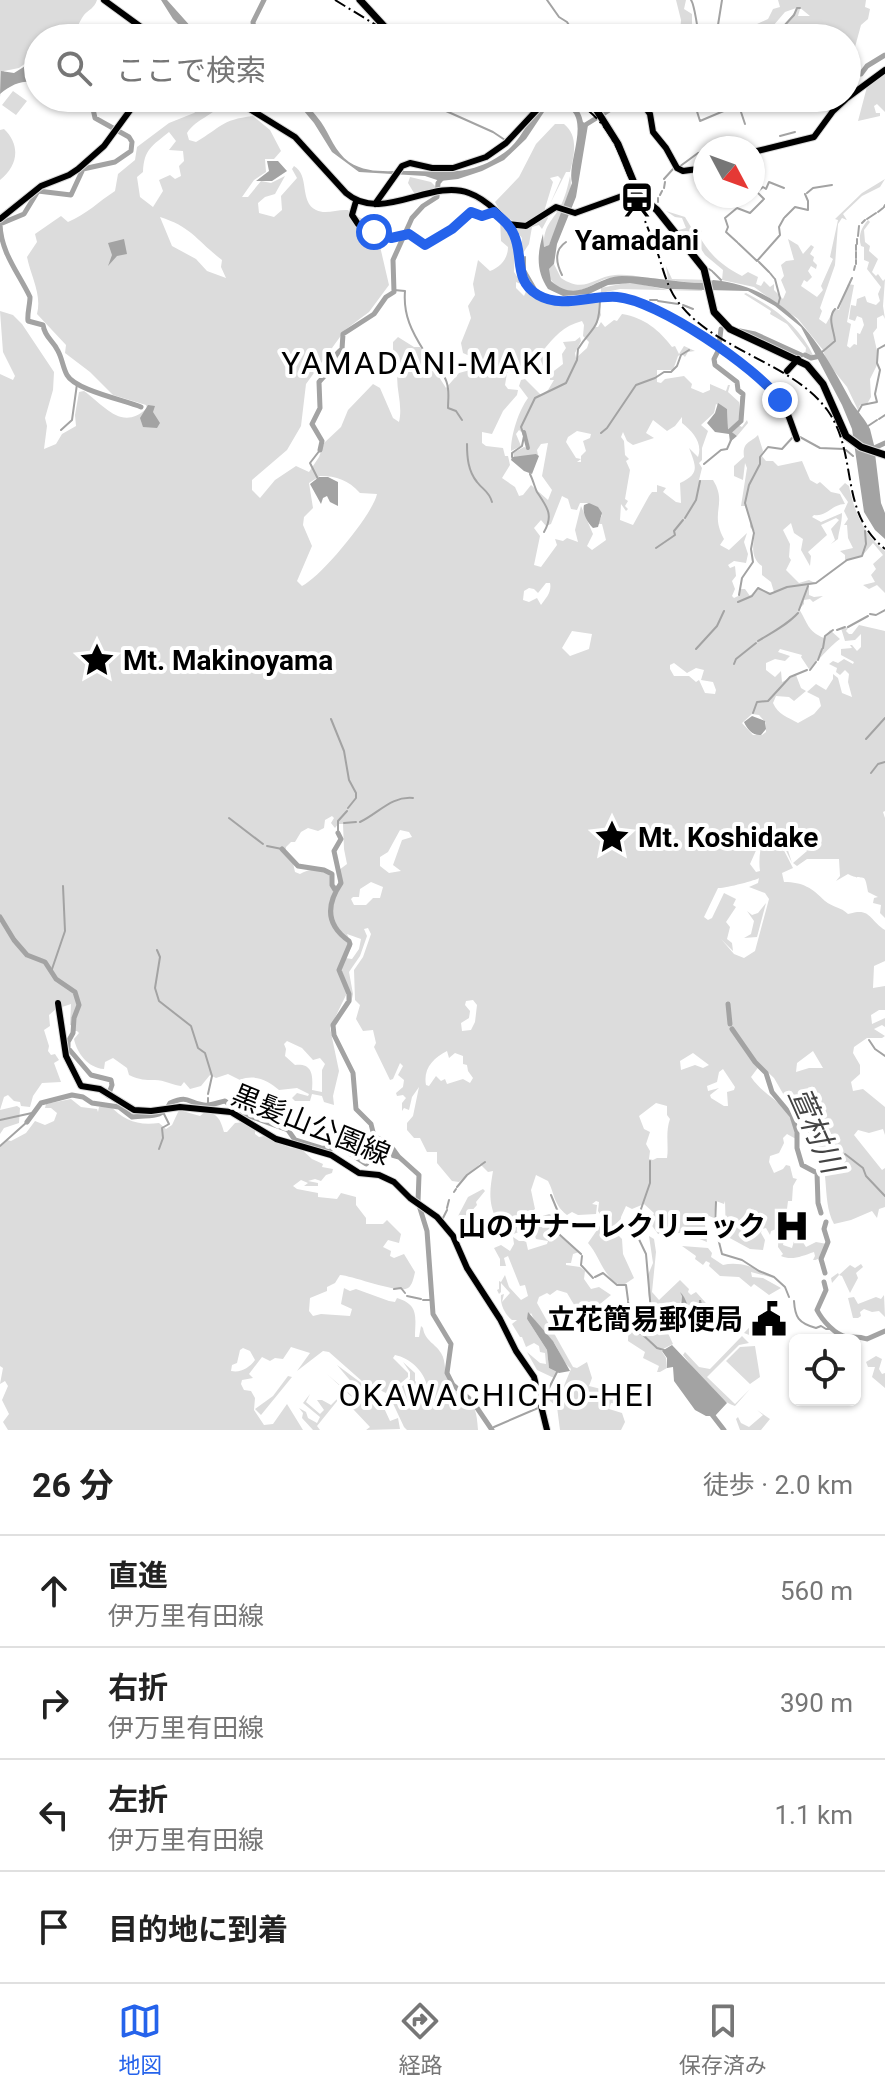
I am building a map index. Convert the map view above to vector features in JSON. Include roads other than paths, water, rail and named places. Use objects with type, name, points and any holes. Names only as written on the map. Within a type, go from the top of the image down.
[{"type":"highway","points":[[360,0],[382,24]]},
{"type":"highway","points":[[599,112],[618,144],[636,191],[662,216],[702,265],[714,312],[725,326],[798,359],[818,375],[844,432],[853,442],[881,454]]},
{"type":"main road","points":[[104,0],[137,24]]},
{"type":"main road","points":[[861,88],[885,70]]},
{"type":"main road","points":[[0,219],[41,186],[73,172],[104,146],[129,112]]},
{"type":"main road","points":[[255,112],[295,137],[356,201],[375,204],[457,190],[468,192],[507,224],[516,242],[520,273],[535,292],[565,301],[625,298],[687,325],[770,387],[783,405],[797,439]]},
{"type":"main road","points":[[375,204],[402,166],[410,163],[439,169],[453,168],[486,157],[506,143],[535,112]]},
{"type":"main road","points":[[649,112],[653,132],[677,168],[693,170]]},
{"type":"main road","points":[[765,149],[814,137],[832,112]]},
{"type":"main road","points":[[507,224],[526,226],[559,207],[572,213],[636,191]]},
{"type":"main road","points":[[356,201],[352,215],[358,224],[391,238],[406,234],[425,245],[452,229],[471,212],[482,216],[494,212]]},
{"type":"main road","points":[[787,371],[798,359]]},
{"type":"main road","name":"黒髪山公園線","points":[[58,1003],[66,1056],[81,1085],[97,1088],[131,1109],[180,1107],[235,1113],[276,1139],[331,1155],[359,1173],[389,1179],[442,1222],[534,1377],[547,1430]]},
{"type":"waterway","points":[[253,24],[264,0]]},
{"type":"waterway","points":[[547,0],[568,24]]},
{"type":"waterway","points":[[691,0],[697,24]]},
{"type":"waterway","points":[[718,24],[722,0]]},
{"type":"waterway","points":[[786,24],[800,8]]},
{"type":"waterway","points":[[861,74],[867,66],[885,55]]},
{"type":"waterway","points":[[0,224],[24,214],[38,191],[71,195],[83,169],[115,162],[131,151],[129,137],[95,118],[94,112]]},
{"type":"waterway","points":[[448,112],[505,140]]},
{"type":"waterway","points":[[582,127],[606,112]]},
{"type":"waterway","points":[[697,112],[700,121],[721,112]]},
{"type":"waterway","points":[[741,112],[745,124]]},
{"type":"waterway","points":[[780,136],[795,132]]},
{"type":"waterway","points":[[679,167],[693,157]]},
{"type":"waterway","points":[[664,179],[673,169]]},
{"type":"waterway","points":[[320,450],[322,441],[312,424],[320,408],[319,382],[327,373],[336,372],[334,359],[342,349],[343,334],[374,314],[386,297],[394,292],[393,260],[412,218],[437,197],[438,183],[443,177]]},
{"type":"waterway","points":[[664,188],[665,182]]},
{"type":"waterway","points":[[765,188],[769,182],[784,188]]},
{"type":"waterway","points":[[807,193],[813,188],[832,185]]},
{"type":"waterway","points":[[660,195],[662,191]]},
{"type":"waterway","points":[[785,217],[795,207],[808,210],[805,194]]},
{"type":"waterway","points":[[737,208],[725,218],[726,232],[737,242]]},
{"type":"waterway","points":[[737,208],[750,213],[755,208]]},
{"type":"waterway","points":[[878,212],[883,208]]},
{"type":"waterway","points":[[867,219],[876,213]]},
{"type":"waterway","points":[[738,243],[757,261],[780,235],[779,227],[784,218]]},
{"type":"waterway","points":[[862,223],[865,220]]},
{"type":"waterway","points":[[0,224],[7,253],[30,297],[28,321],[43,325],[67,375],[89,390],[141,407]]},
{"type":"waterway","points":[[858,236],[859,226]]},
{"type":"waterway","points":[[857,239],[857,244]]},
{"type":"waterway","points":[[562,275],[557,257],[559,249],[566,242]]},
{"type":"waterway","points":[[856,245],[856,250]]},
{"type":"waterway","points":[[856,252],[856,258]]},
{"type":"waterway","points":[[525,257],[525,270],[536,289]]},
{"type":"waterway","points":[[759,262],[769,272]]},
{"type":"waterway","points":[[854,270],[855,266]]},
{"type":"waterway","points":[[713,272],[721,280]]},
{"type":"waterway","points":[[770,273],[774,278]]},
{"type":"waterway","points":[[838,308],[852,278]]},
{"type":"waterway","points":[[775,279],[780,298],[778,305]]},
{"type":"waterway","points":[[394,290],[405,291],[405,308],[412,330],[445,378],[448,408],[456,411],[462,420]]},
{"type":"waterway","points":[[512,457],[512,453],[522,446],[524,436],[521,427],[535,398],[566,383],[577,360],[578,349],[596,324],[600,300]]},
{"type":"waterway","points":[[650,300],[657,300]]},
{"type":"waterway","points":[[658,301],[678,304]]},
{"type":"waterway","points":[[683,305],[693,309]]},
{"type":"waterway","points":[[822,352],[835,341],[831,320],[835,309]]},
{"type":"waterway","points":[[719,345],[721,329]]},
{"type":"waterway","points":[[740,331],[755,334],[801,355]]},
{"type":"waterway","points":[[858,412],[862,405],[877,402],[878,349],[885,345]]},
{"type":"waterway","points":[[601,433],[636,385],[664,372],[671,372],[681,355],[689,350]]},
{"type":"waterway","points":[[718,351],[715,365],[737,382],[738,390],[743,394],[741,421],[730,431]]},
{"type":"waterway","points":[[805,355],[811,358],[820,356]]},
{"type":"waterway","points":[[61,430],[72,420],[77,384]]},
{"type":"waterway","points":[[879,419],[885,415]]},
{"type":"waterway","points":[[868,426],[877,420]]},
{"type":"waterway","points":[[524,432],[528,448]]},
{"type":"waterway","points":[[800,437],[820,448],[844,449]]},
{"type":"waterway","points":[[739,595],[742,578],[753,562],[751,549],[754,533],[745,503],[749,485],[760,464],[760,457],[768,447],[782,449],[792,438]]},
{"type":"waterway","points":[[704,464],[721,450],[727,449],[731,440]]},
{"type":"waterway","points":[[872,449],[885,443]]},
{"type":"waterway","points":[[467,444],[472,473],[492,502]]},
{"type":"waterway","points":[[318,479],[310,463],[320,450]]},
{"type":"waterway","points":[[846,450],[853,456]]},
{"type":"waterway","points":[[530,474],[548,511],[549,521],[544,532]]},
{"type":"waterway","points":[[685,518],[696,500],[700,481]]},
{"type":"waterway","points":[[656,548],[675,535],[674,531],[683,520]]},
{"type":"waterway","points":[[738,602],[752,596],[758,588],[770,594],[787,587],[816,583],[847,560],[862,556],[866,544],[865,531]]},
{"type":"waterway","points":[[799,610],[808,586]]},
{"type":"waterway","points":[[870,614],[876,615],[885,610]]},
{"type":"waterway","points":[[696,649],[717,626],[724,611]]},
{"type":"waterway","points":[[758,641],[798,613]]},
{"type":"waterway","points":[[848,627],[868,616]]},
{"type":"waterway","points":[[837,630],[845,627]]},
{"type":"waterway","points":[[823,648],[825,636],[833,630]]},
{"type":"waterway","points":[[734,664],[756,643]]},
{"type":"waterway","points":[[818,660],[822,649]]},
{"type":"waterway","points":[[810,670],[816,662]]},
{"type":"waterway","points":[[753,713],[757,702],[768,701],[790,677],[807,670]]},
{"type":"waterway","points":[[866,739],[885,718]]},
{"type":"waterway","points":[[331,719],[344,751],[349,780],[356,793],[348,808]]},
{"type":"waterway","points":[[871,773],[878,764],[885,762]]},
{"type":"waterway","points":[[360,822],[392,802],[413,798]]},
{"type":"waterway","points":[[338,833],[338,821],[347,811]]},
{"type":"waterway","points":[[229,818],[263,844]]},
{"type":"waterway","points":[[344,823],[356,822]]},
{"type":"waterway","points":[[338,833],[341,839],[334,851],[341,883],[333,899],[331,914],[336,928],[350,944],[339,970],[349,1001],[333,1025],[334,1035],[353,1073],[356,1109],[371,1124],[374,1136],[390,1145],[398,1156]]},
{"type":"waterway","points":[[267,846],[282,849]]},
{"type":"waterway","points":[[282,849],[298,866],[332,874],[335,890]]},
{"type":"waterway","points":[[51,972],[65,931],[63,886]]},
{"type":"waterway","points":[[0,917],[27,955],[45,962],[56,979],[75,992],[79,1005],[68,1048],[91,1075],[111,1080],[108,1096]]},
{"type":"waterway","points":[[157,950],[160,957],[155,988],[159,1001],[191,1026],[198,1048],[205,1053],[212,1076],[208,1094]]},
{"type":"waterway","name":"萱村川","points":[[728,1004],[730,1024]]},
{"type":"waterway","name":"萱村川","points":[[732,1029],[766,1073],[772,1092],[792,1116],[802,1165],[817,1173],[821,1213]]},
{"type":"waterway","points":[[869,1040],[885,1056]]},
{"type":"waterway","points":[[27,1122],[41,1103],[72,1095],[92,1103],[119,1107],[132,1117],[159,1114],[170,1103],[182,1099],[207,1105],[225,1101],[241,1113],[288,1130],[295,1140],[321,1148],[343,1149],[366,1164],[381,1152],[399,1157],[419,1175],[418,1202],[427,1231],[433,1314],[451,1344],[447,1373],[453,1385],[473,1402],[492,1430]]},
{"type":"waterway","points":[[208,1098],[208,1105]]},
{"type":"waterway","points":[[0,1120],[32,1113]]},
{"type":"waterway","points":[[159,1149],[163,1138],[162,1128],[169,1124],[164,1114]]},
{"type":"waterway","points":[[0,1146],[27,1122]]},
{"type":"waterway","points":[[845,1154],[863,1168],[866,1176],[885,1196]]},
{"type":"waterway","points":[[642,1216],[641,1209],[650,1183],[650,1161]]},
{"type":"waterway","points":[[457,1187],[485,1162]]},
{"type":"waterway","points":[[551,1195],[558,1212]]},
{"type":"waterway","points":[[447,1208],[449,1200]]},
{"type":"waterway","points":[[716,1202],[715,1226],[722,1254],[742,1260],[774,1277],[785,1287],[789,1297]]},
{"type":"waterway","points":[[443,1218],[447,1210]]},
{"type":"waterway","points":[[558,1215],[550,1226],[581,1254]]},
{"type":"waterway","points":[[635,1228],[641,1218]]},
{"type":"waterway","name":"萱村川","points":[[825,1273],[821,1259],[828,1242],[824,1229],[826,1222]]},
{"type":"waterway","points":[[635,1231],[646,1254],[651,1311]]},
{"type":"waterway","points":[[582,1256],[581,1265],[593,1278]]},
{"type":"waterway","points":[[595,1277],[603,1273],[617,1285],[626,1285],[628,1300]]},
{"type":"waterway","name":"萱村川","points":[[824,1282],[826,1290],[817,1310],[834,1330],[842,1336],[867,1339],[885,1331]]},
{"type":"waterway","points":[[394,1289],[401,1288],[405,1293]]},
{"type":"waterway","points":[[407,1296],[421,1299]]},
{"type":"waterway","points":[[423,1300],[432,1300]]},
{"type":"waterway","points":[[794,1301],[797,1315],[805,1324],[833,1329]]},
{"type":"waterway","points":[[628,1302],[634,1321],[632,1331],[642,1334],[657,1348],[664,1350]]},
{"type":"waterway","points":[[635,1326],[639,1322],[645,1325],[651,1313]]},
{"type":"waterway","points":[[548,1390],[558,1370]]},
{"type":"waterway","points":[[494,1427],[538,1408]]},
{"type":"waterway","points":[[710,1412],[724,1430]]},
{"type":"railway","points":[[335,0],[374,24]]},
{"type":"railway","points":[[590,112],[618,150],[676,299],[691,317],[730,344],[794,380],[813,394],[828,411],[843,446],[854,501],[861,518],[870,534],[885,549]]},
{"type":"place","name":"Yamadani","points":[[637,200]]},
{"type":"place","name":"Mt. Makinoyama","points":[[97,660]]},
{"type":"place","name":"Mt. Koshidake","points":[[612,837]]},
{"type":"place","name":"山のサナーレクリニック","points":[[792,1226]]},
{"type":"place","name":"立花簡易郵便局","points":[[769,1319]]},
{"type":"district","name":"YAMADANI-MAKI","points":[[418,363]]},
{"type":"district","name":"OKAWACHICHO-HEI","points":[[497,1395]]}]
